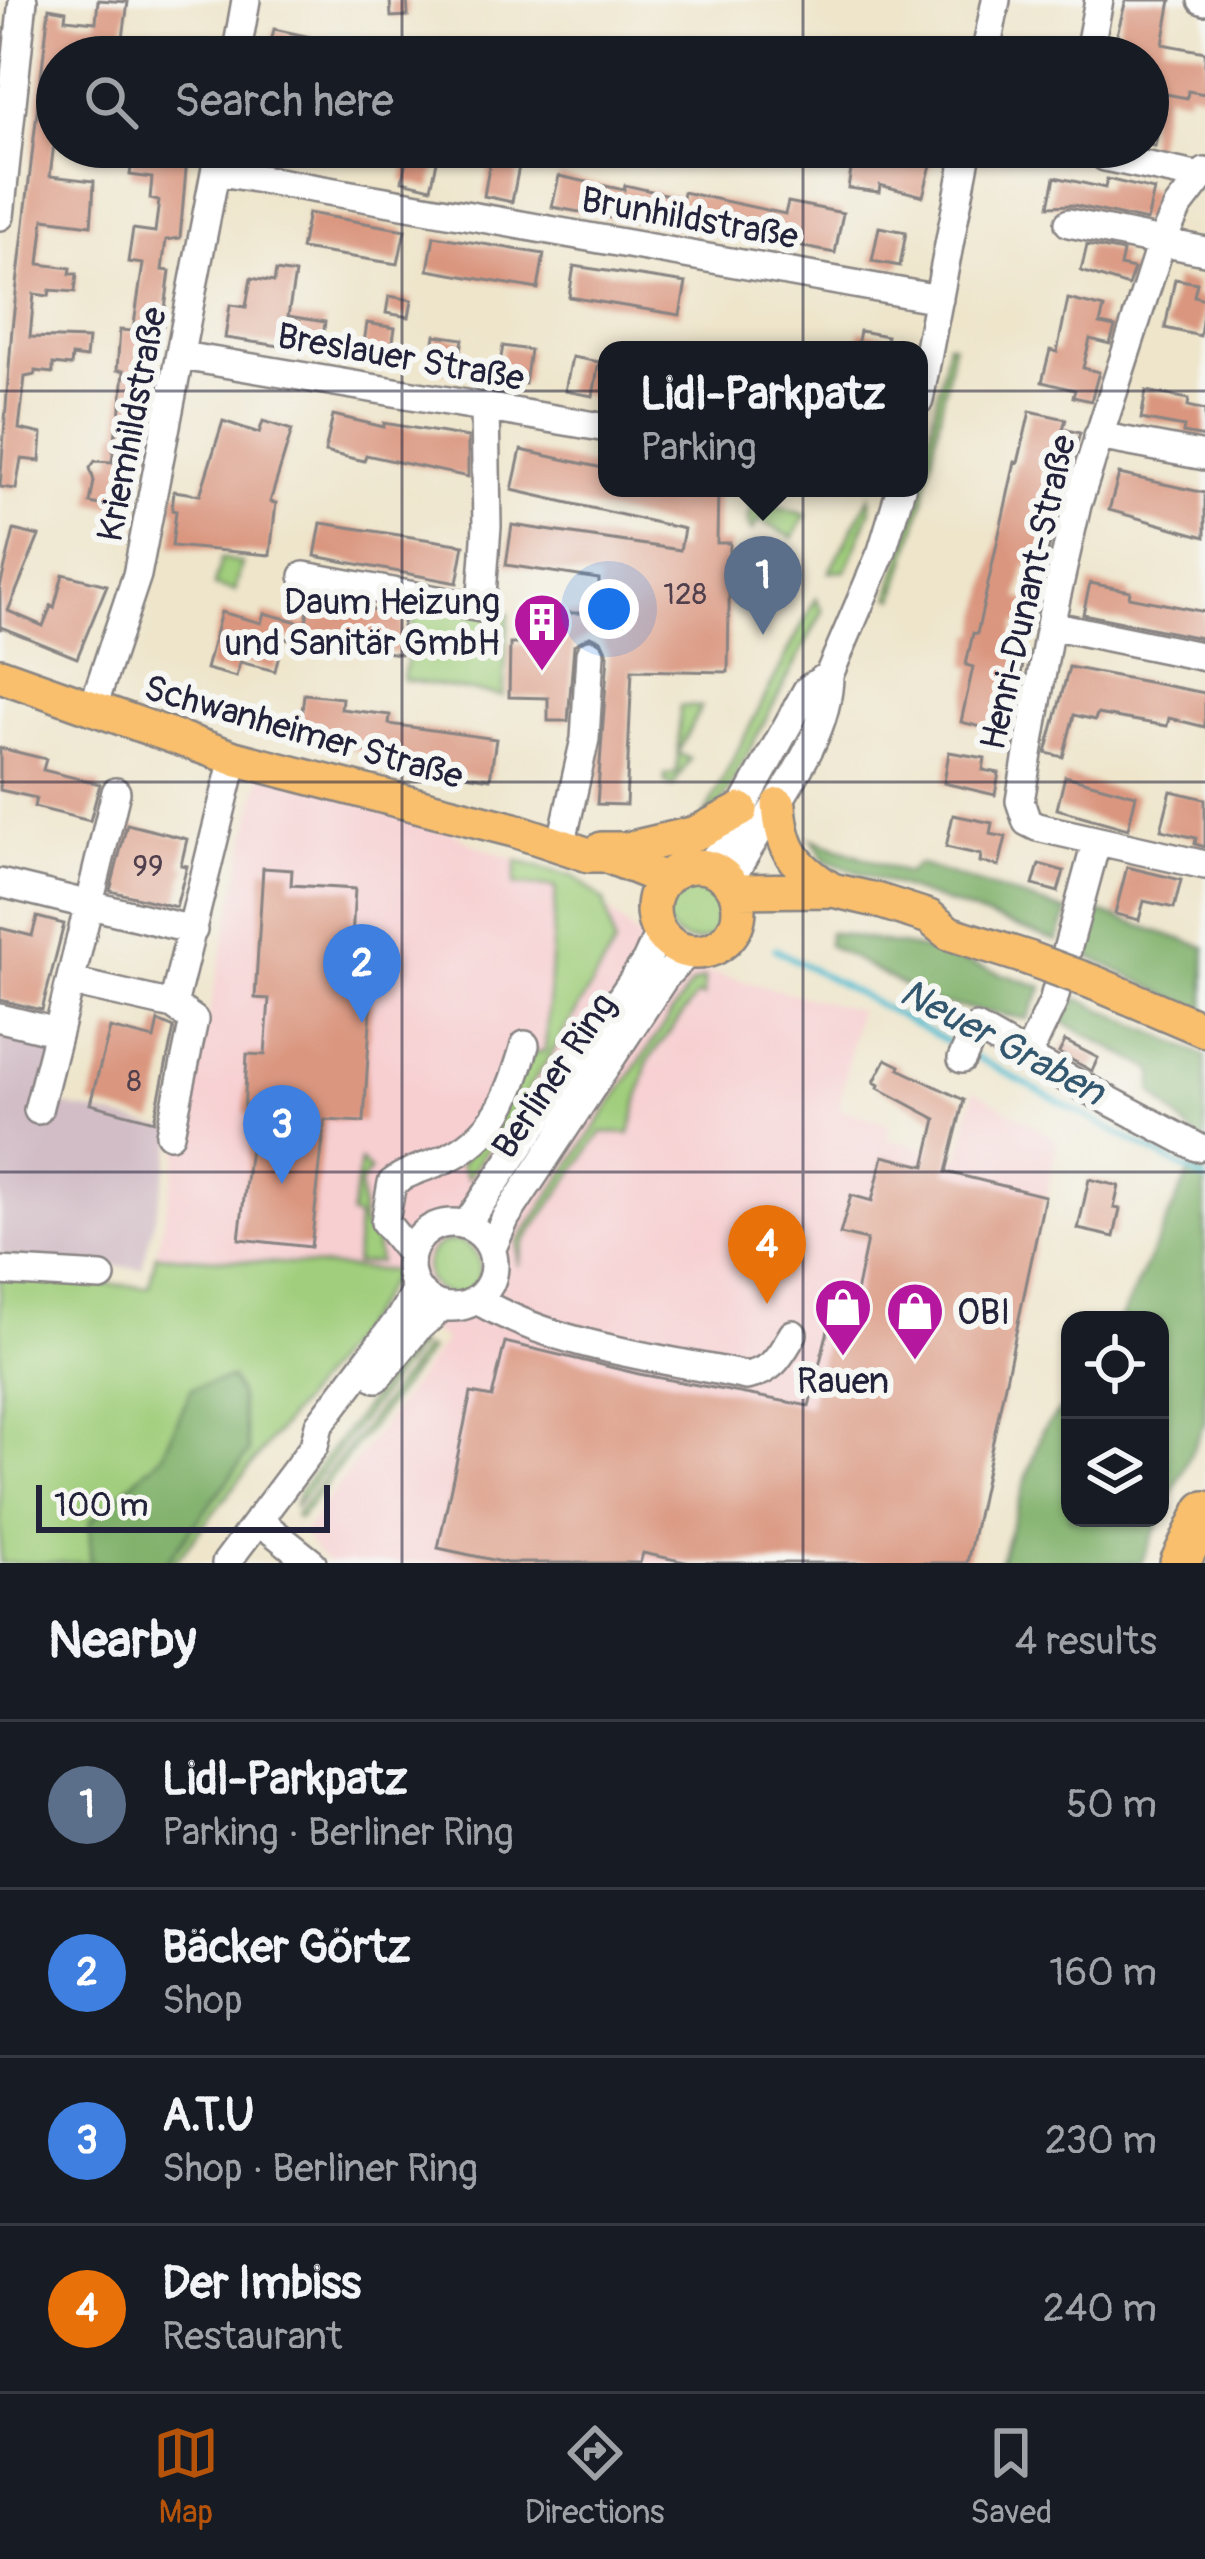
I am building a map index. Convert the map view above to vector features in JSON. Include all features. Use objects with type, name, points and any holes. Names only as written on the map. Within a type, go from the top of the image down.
[{"type":"highway","points":[[1180,1563],[1205,1511]]},
{"type":"main road","name":"Schwanheimer Straße","points":[[0,675],[234,758],[575,850],[660,905]]},
{"type":"main road","points":[[779,805],[782,842],[806,874],[832,890]]},
{"type":"main road","points":[[575,850],[627,848],[696,833],[741,810]]},
{"type":"main road","points":[[690,951],[673,945],[660,905],[692,866],[766,911],[821,910],[924,934],[949,932]]},
{"type":"main road","points":[[728,890],[832,890],[929,917],[949,932],[1094,983],[1205,1030]]},
{"type":"main road","name":"Berliner Ring","points":[[690,951],[721,945],[732,933],[728,890]]},
{"type":"street","points":[[0,215],[23,0]]},
{"type":"street","points":[[240,36],[246,0]]},
{"type":"street","points":[[989,36],[996,0]]},
{"type":"street","points":[[1092,36],[1099,0]]},
{"type":"street","name":"Kriemhildstraße","points":[[92,710],[137,575],[216,168]]},
{"type":"street","name":"Brunhildstraße","points":[[264,168],[939,299]]},
{"type":"street","points":[[928,355],[964,168]]},
{"type":"street","name":"Henri-Dunant-Straße","points":[[1168,168],[1202,174],[1178,207],[1162,242],[1077,505],[1050,626],[1021,790],[1022,812],[1036,827],[1205,865]]},
{"type":"street","points":[[1069,223],[1205,251]]},
{"type":"street","name":"Breslauer Straße","points":[[182,356],[598,426]]},
{"type":"street","points":[[304,576],[481,608],[487,526],[484,406]]},
{"type":"street","points":[[1098,436],[1205,456]]},
{"type":"street","name":"Berliner Ring","points":[[728,890],[765,817],[779,805],[829,696],[829,675],[882,551],[898,497]]},
{"type":"street","points":[[1050,626],[1205,657]]},
{"type":"street","points":[[575,850],[590,654]]},
{"type":"street","name":"Berliner Ring","points":[[728,890],[725,845],[741,810],[808,690],[829,675]]},
{"type":"street","points":[[173,1005],[234,758]]},
{"type":"street","points":[[38,1110],[116,792]]},
{"type":"street","points":[[1027,1057],[1053,1002],[1096,843]]},
{"type":"street","points":[[0,883],[193,930]]},
{"type":"street","name":"Berliner Ring","points":[[466,1225],[646,961],[660,905]]},
{"type":"street","name":"Berliner Ring","points":[[485,1290],[492,1248],[506,1216],[667,975],[690,951]]},
{"type":"street","points":[[71,982],[173,1005],[194,1021],[170,1134]]},
{"type":"street","points":[[0,1018],[58,1032]]},
{"type":"street","points":[[966,1050],[976,1028],[1197,1148]]},
{"type":"street","points":[[411,1254],[385,1222],[392,1183],[406,1172],[456,1155],[477,1141],[512,1094],[525,1045]]},
{"type":"street","points":[[386,1206],[429,1229]]},
{"type":"street","points":[[492,1248],[482,1234],[466,1225],[454,1222],[429,1229],[411,1254],[410,1270],[417,1288],[443,1306],[461,1307],[485,1290],[504,1316],[568,1338],[746,1376],[764,1373],[776,1363],[793,1334]]},
{"type":"street","points":[[0,1271],[101,1277]]},
{"type":"street","points":[[226,1563],[314,1446],[319,1426],[417,1288]]},
{"type":"street","points":[[314,1446],[332,1436],[417,1329],[443,1306]]},
{"type":"street","points":[[259,1520],[312,1563]]},
{"type":"shaded area","points":[[262,770],[402,803],[472,844],[578,883],[664,961],[858,1010],[839,1109],[890,1124],[887,1139],[960,1157],[974,1090],[1058,1140],[967,1563],[329,1563],[319,1555],[303,1533],[445,1340],[410,1317],[396,1271],[156,1255]]},
{"type":"shaded area","points":[[0,1026],[63,1042],[51,1102],[176,1131],[142,1268],[0,1259]]},
{"type":"green space","points":[[948,343],[953,345],[928,477],[928,445]]},
{"type":"green space","points":[[774,497],[773,505],[806,515],[793,538],[759,520],[752,531],[748,523],[752,502]]},
{"type":"green space","points":[[870,497],[871,509],[846,571],[829,572]]},
{"type":"green space","points":[[924,497],[895,598],[890,596],[917,501]]},
{"type":"green space","points":[[221,558],[242,563],[235,591],[214,586]]},
{"type":"green space","points":[[417,596],[509,613],[503,696],[403,680]]},
{"type":"green space","points":[[816,598],[823,611],[721,803],[703,818]]},
{"type":"green space","points":[[680,706],[701,707],[678,753],[690,759],[673,786],[665,783],[665,776],[677,773]]},
{"type":"green space","points":[[812,839],[906,873],[918,864],[1068,912],[1057,941],[826,861]]},
{"type":"green space","points":[[517,861],[575,877],[604,901],[615,945],[548,1060],[468,1178],[460,1165],[532,1053],[545,1051],[556,887],[514,885]]},
{"type":"green space","points":[[694,881],[716,889],[724,911],[716,933],[694,941],[672,933],[664,911],[672,889]]},
{"type":"green space","points":[[1093,910],[1205,947],[1205,1013],[1078,951]]},
{"type":"green space","points":[[829,932],[928,950],[1043,987],[1027,1019],[936,1003],[828,945]]},
{"type":"green space","points":[[704,978],[704,997],[697,995],[648,1061],[630,1134],[602,1132],[524,1243],[518,1266],[518,1243],[691,985]]},
{"type":"green space","points":[[1077,998],[1205,1056],[1205,1422],[1169,1501],[1169,1311],[1124,1311],[1203,1144],[1152,1092],[1154,1071],[1061,1021]]},
{"type":"green space","points":[[360,1161],[370,1171],[360,1185],[363,1225],[376,1242],[379,1262],[355,1264],[358,1218],[351,1215]]},
{"type":"green space","points":[[453,1241],[472,1249],[480,1268],[472,1287],[453,1295],[434,1287],[426,1268],[434,1249]]},
{"type":"green space","points":[[156,1255],[396,1271],[366,1319],[174,1563],[0,1563],[0,1277],[149,1287]]},
{"type":"green space","points":[[415,1342],[419,1345],[294,1508],[299,1492]]},
{"type":"green space","points":[[425,1348],[429,1351],[299,1519],[295,1516]]},
{"type":"green space","points":[[231,1378],[239,1395],[249,1452],[166,1563],[90,1563],[90,1522],[163,1454],[192,1388]]},
{"type":"green space","points":[[1061,1409],[1061,1527],[1157,1527],[1141,1563],[999,1563],[1042,1431]]},
{"type":"building","points":[[98,0],[128,2],[123,36],[46,36],[49,8],[66,11],[65,19],[96,22]]},
{"type":"building","points":[[390,0],[407,0],[408,16],[391,17]]},
{"type":"building","points":[[1126,0],[1171,0],[1164,36],[1117,36]]},
{"type":"building","points":[[274,29],[306,36],[272,36]]},
{"type":"building","points":[[1169,45],[1205,52],[1205,94],[1188,91],[1187,98],[1169,95]]},
{"type":"building","points":[[36,120],[36,168],[51,168],[50,176],[94,181],[91,225],[44,219],[39,264],[71,268],[70,274],[77,274],[75,292],[34,294],[30,337],[88,339],[86,358],[72,356],[71,366],[53,364],[53,373],[35,371],[25,377],[19,429],[42,434],[40,461],[21,459],[16,489],[0,487]]},
{"type":"building","points":[[131,168],[186,168],[180,238],[166,240],[162,270],[170,271],[163,325],[153,324],[147,401],[138,400],[128,432],[138,433],[130,511],[90,503],[94,481],[90,468],[95,461],[112,462],[119,431],[124,370],[117,370],[120,330],[133,331],[143,264],[128,262],[133,229],[155,232],[159,201],[150,199],[152,178],[130,175]]},
{"type":"building","points":[[405,168],[436,168],[431,188],[402,181]]},
{"type":"building","points":[[489,168],[519,168],[512,202],[484,196]]},
{"type":"building","points":[[851,168],[930,168],[923,196],[880,185],[879,192],[848,188]]},
{"type":"building","points":[[559,176],[682,198],[683,192],[785,214],[788,202],[843,213],[835,253],[552,207]]},
{"type":"building","points":[[1055,177],[1105,188],[1107,179],[1154,190],[1147,221],[1073,205],[1049,206]]},
{"type":"building","points":[[308,213],[405,230],[398,264],[301,249]]},
{"type":"building","points":[[879,227],[906,232],[900,266],[872,261]]},
{"type":"building","points":[[434,236],[544,254],[538,289],[428,270]]},
{"type":"building","points":[[1087,245],[1123,252],[1120,266],[1134,269],[1128,286],[1081,271]]},
{"type":"building","points":[[574,266],[686,283],[680,315],[569,297]]},
{"type":"building","points":[[276,271],[295,274],[288,316],[325,322],[321,352],[225,338],[230,305],[246,307],[251,278],[274,282]]},
{"type":"building","points":[[1175,279],[1197,283],[1194,296],[1205,299],[1200,336],[1165,328]]},
{"type":"building","points":[[389,296],[412,300],[409,317],[386,313]]},
{"type":"building","points":[[1068,299],[1104,308],[1100,324],[1115,327],[1110,344],[1090,339],[1083,368],[1099,372],[1091,401],[1073,397],[1075,390],[1042,382],[1050,350],[1057,352]]},
{"type":"building","points":[[367,323],[395,328],[390,361],[362,356]]},
{"type":"building","points":[[860,331],[887,336],[886,341],[858,341]]},
{"type":"building","points":[[435,335],[463,339],[457,373],[430,369]]},
{"type":"building","points":[[503,346],[530,350],[525,384],[497,380]]},
{"type":"building","points":[[572,357],[598,362],[593,396],[565,391]]},
{"type":"building","points":[[1146,391],[1189,399],[1188,406],[1205,410],[1205,437],[1183,433],[1184,427],[1141,419]]},
{"type":"building","points":[[1030,411],[1066,419],[1063,429],[1080,433],[1044,569],[1026,565],[1018,598],[1036,602],[1031,625],[1016,622],[1009,652],[1025,655],[1019,684],[1008,682],[1001,712],[1016,715],[1011,741],[992,737],[993,730],[961,722],[973,667],[966,665],[973,633],[977,634]]},
{"type":"building","points":[[333,415],[384,427],[384,423],[468,437],[468,477],[366,455],[364,461],[325,452]]},
{"type":"building","points":[[223,421],[259,433],[263,421],[292,430],[270,502],[276,503],[270,555],[172,546],[174,491],[200,495]]},
{"type":"building","points":[[521,450],[598,467],[598,497],[718,497],[717,543],[730,543],[728,672],[632,670],[626,805],[597,804],[608,655],[601,640],[590,636],[574,645],[568,721],[548,721],[548,698],[509,697],[510,644],[548,644],[548,613],[599,613],[599,579],[506,565],[512,525],[680,550],[684,529],[512,490]]},
{"type":"building","points":[[1119,474],[1205,493],[1205,537],[1109,510]]},
{"type":"building","points":[[321,523],[464,545],[457,583],[315,556]]},
{"type":"building","points":[[14,530],[39,536],[8,611],[43,626],[51,606],[54,608],[63,574],[107,585],[77,658],[0,630],[0,587]]},
{"type":"building","points":[[1090,583],[1130,591],[1129,597],[1205,612],[1205,639],[1083,614]]},
{"type":"building","points":[[309,601],[404,614],[400,654],[283,638],[275,671],[240,662],[236,677],[206,669],[221,612],[261,623],[264,613],[306,624]]},
{"type":"building","points":[[1069,667],[1205,693],[1205,727],[1169,718],[1167,726],[1097,714],[1095,720],[1074,715],[1063,757],[1046,753]]},
{"type":"building","points":[[304,694],[342,698],[341,709],[390,715],[389,724],[496,739],[490,779],[452,773],[453,768],[401,762],[402,756],[349,749],[351,735],[300,729]]},
{"type":"building","points":[[0,748],[46,759],[43,770],[100,784],[90,821],[34,807],[36,798],[0,790]]},
{"type":"building","points":[[949,752],[985,758],[983,770],[999,773],[995,795],[944,783]]},
{"type":"building","points":[[1065,776],[1136,795],[1128,829],[1057,809]]},
{"type":"building","points":[[1171,791],[1205,799],[1205,847],[1195,844],[1196,838],[1161,830]]},
{"type":"building","points":[[953,815],[992,823],[990,834],[1006,837],[999,866],[980,862],[981,855],[946,847]]},
{"type":"building","points":[[127,824],[187,839],[181,865],[187,866],[176,907],[110,891]]},
{"type":"building","points":[[1039,864],[1064,871],[1058,892],[1033,885]]},
{"type":"building","points":[[1127,867],[1181,880],[1174,908],[1144,901],[1139,920],[1115,914]]},
{"type":"building","points":[[263,868],[292,870],[291,885],[355,889],[350,971],[373,973],[364,1122],[325,1120],[311,1247],[239,1239],[254,1115],[244,1114],[247,1054],[265,1055],[269,999],[255,998]]},
{"type":"building","points":[[37,917],[64,924],[42,1010],[0,1000],[0,928],[32,936]]},
{"type":"building","points":[[158,1021],[174,1028],[154,1121],[90,1104],[110,1028],[154,1039]]},
{"type":"building","points":[[1065,1041],[1098,1058],[1092,1071],[1059,1053]]},
{"type":"building","name":"OBI","points":[[886,1059],[964,1100],[946,1172],[1045,1196],[967,1563],[690,1563],[643,1553],[640,1563],[507,1563],[438,1548],[471,1393],[492,1397],[505,1342],[639,1374],[809,1406],[830,1322],[849,1327],[867,1240],[840,1234],[851,1195],[872,1201],[883,1156],[925,1166],[936,1119],[878,1088],[874,1082]]},
{"type":"building","points":[[1089,1179],[1119,1186],[1114,1237],[1078,1229]]},
{"type":"waterway","name":"Neuer Graben","points":[[775,949],[957,1047]]},
{"type":"waterway","name":"Neuer Graben","points":[[974,1056],[1205,1180]]},
{"type":"place","name":"Lidl-Parkpatz","points":[[763,635]]},
{"type":"place","name":"Daum Heizung und Sanitär GmbH","points":[[542,673]]},
{"type":"place","name":"Bäcker Görtz","points":[[362,1023]]},
{"type":"place","name":"A.T.U","points":[[282,1184]]},
{"type":"place","name":"Der Imbiss","points":[[767,1304]]},
{"type":"place","name":"Rauen","points":[[843,1358]]},
{"type":"place","name":"OBI","points":[[915,1362]]}]
